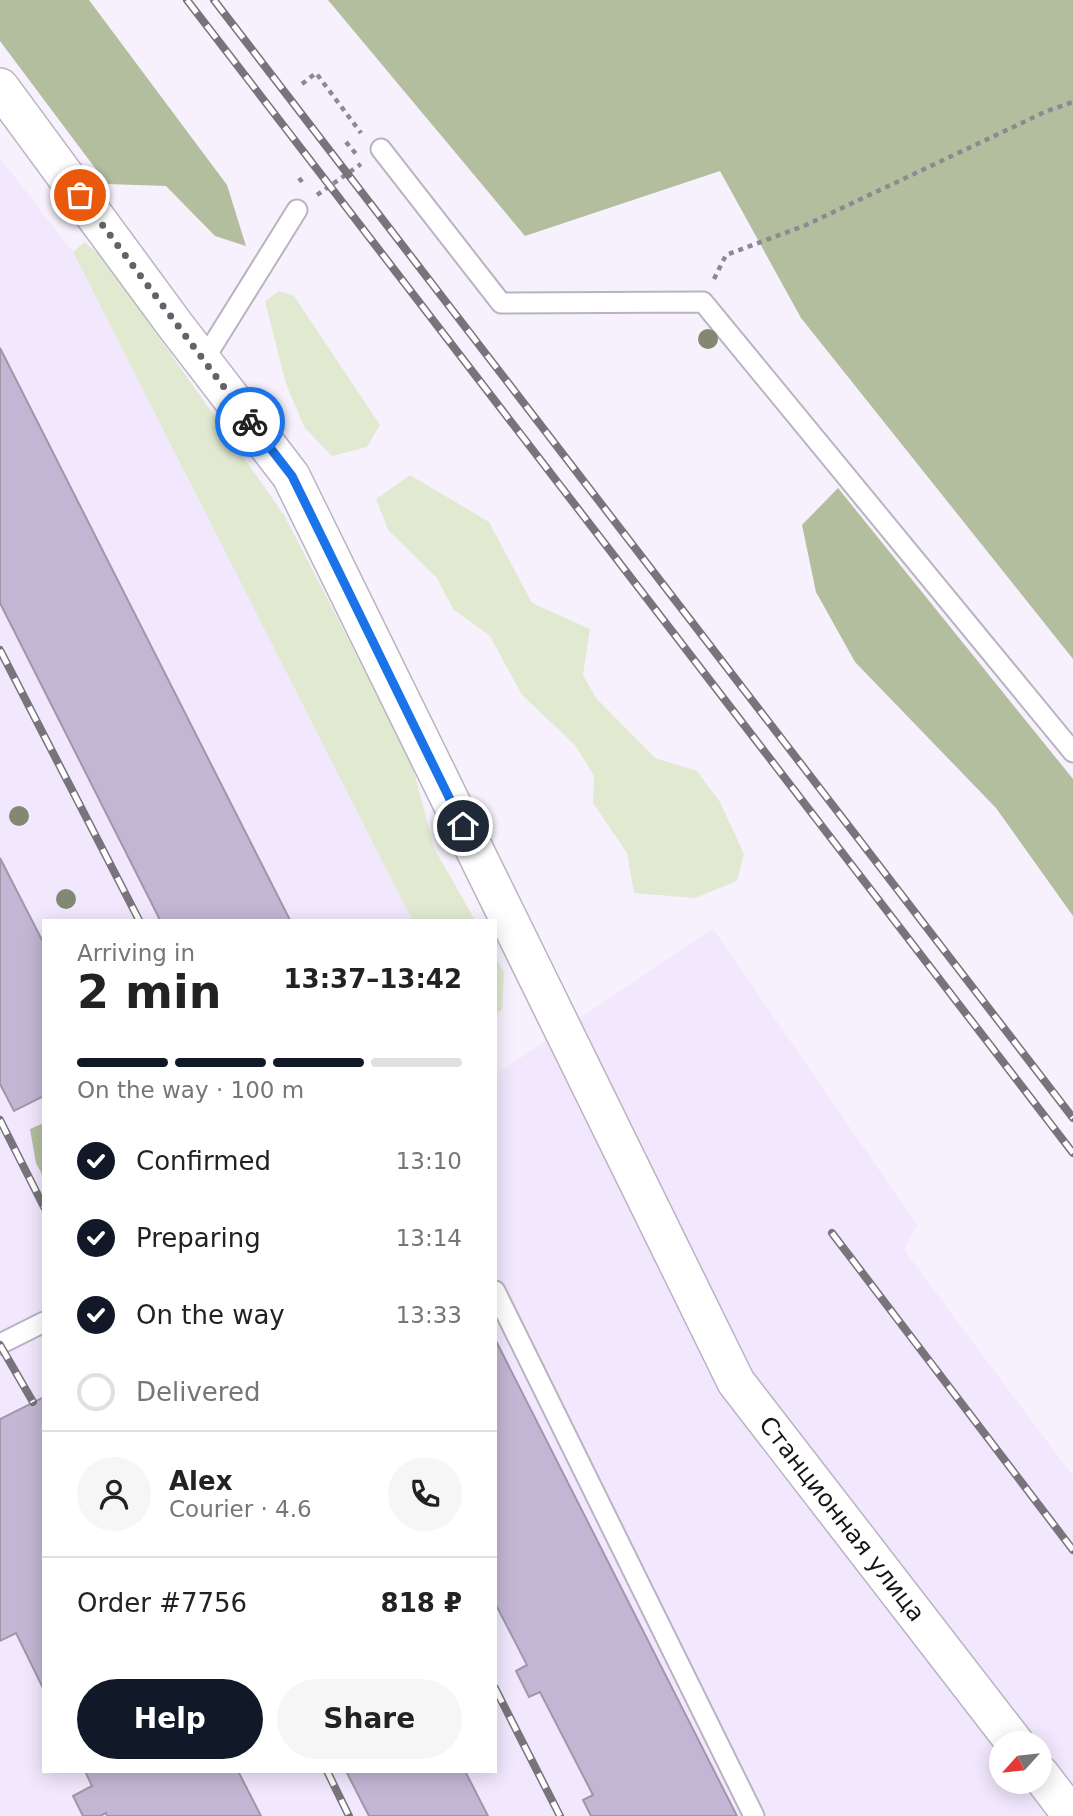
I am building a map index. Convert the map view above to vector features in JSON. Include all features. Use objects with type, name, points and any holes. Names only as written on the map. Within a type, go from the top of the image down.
[{"type":"street","name":"Станционная улица","points":[[0,87],[292,476],[736,1382],[1006,1731]]},
{"type":"street","points":[[1052,1790],[1072,1816]]},
{"type":"lane","points":[[375,154],[501,303],[703,302],[1073,752]]},
{"type":"lane","points":[[203,360],[297,210]]},
{"type":"lane","points":[[497,1295],[754,1816]]},
{"type":"lane","points":[[0,1344],[42,1323]]},
{"type":"path","points":[[302,84],[316,73],[361,133]]},
{"type":"path","points":[[703,302],[726,255],[806,225],[1047,111],[1073,102]]},
{"type":"path","points":[[297,210],[375,154]]},
{"type":"shaded area","points":[[0,158],[73,252],[411,919],[42,919],[42,1773],[497,1773],[497,1074],[713,929],[917,1225],[904,1250],[1073,1476],[1073,1816],[0,1816]]},
{"type":"green space","points":[[0,0],[89,0],[227,185],[246,246],[215,236],[166,186],[107,184],[0,41]]},
{"type":"green space","points":[[328,0],[1073,0],[1073,659],[801,318],[720,171],[525,236]]},
{"type":"green space","points":[[85,242],[104,259],[284,515],[411,760],[434,848],[474,919],[411,919],[73,252]]},
{"type":"green space","points":[[279,291],[294,296],[380,425],[367,447],[332,456],[305,428],[286,384],[265,301]]},
{"type":"green space","points":[[410,475],[489,522],[532,603],[590,629],[583,675],[596,698],[655,758],[697,771],[720,802],[744,854],[737,881],[695,898],[634,893],[627,853],[593,803],[594,776],[575,745],[522,695],[490,636],[453,609],[437,578],[388,530],[376,499]]},
{"type":"green space","points":[[838,488],[1073,779],[1073,916],[996,808],[855,662],[816,592],[802,525]]},
{"type":"green space","points":[[497,960],[504,972],[502,1010],[497,1013]]},
{"type":"green space","points":[[42,1124],[42,1174],[36,1163],[30,1129]]},
{"type":"building","points":[[0,348],[289,919],[159,919],[0,603]]},
{"type":"building","points":[[0,858],[42,940],[42,1097],[14,1111],[0,1084]]},
{"type":"building","points":[[497,1343],[737,1816],[591,1816],[583,1800],[593,1795],[540,1692],[529,1697],[516,1671],[527,1665],[497,1607]]},
{"type":"building","points":[[42,1398],[42,1686],[16,1633],[0,1641],[0,1419]]},
{"type":"building","points":[[86,1773],[239,1773],[261,1816],[107,1816],[106,1813],[100,1816],[83,1816],[73,1796],[92,1786]]},
{"type":"building","points":[[347,1773],[466,1773],[488,1816],[369,1816]]},
{"type":"railway","points":[[187,0],[1073,1153]]},
{"type":"railway","points":[[214,0],[1073,1118]]},
{"type":"railway","points":[[0,650],[138,919]]},
{"type":"railway","points":[[0,1120],[42,1203]]},
{"type":"railway","points":[[832,1233],[1073,1550]]},
{"type":"railway","points":[[0,1345],[33,1402]]},
{"type":"railway","points":[[497,1692],[560,1816]]},
{"type":"railway","points":[[328,1773],[349,1816]]},
{"type":"way so far","points":[[80,195],[250,422]]},
{"type":"route","points":[[250,422],[292,476],[463,826]]}]
